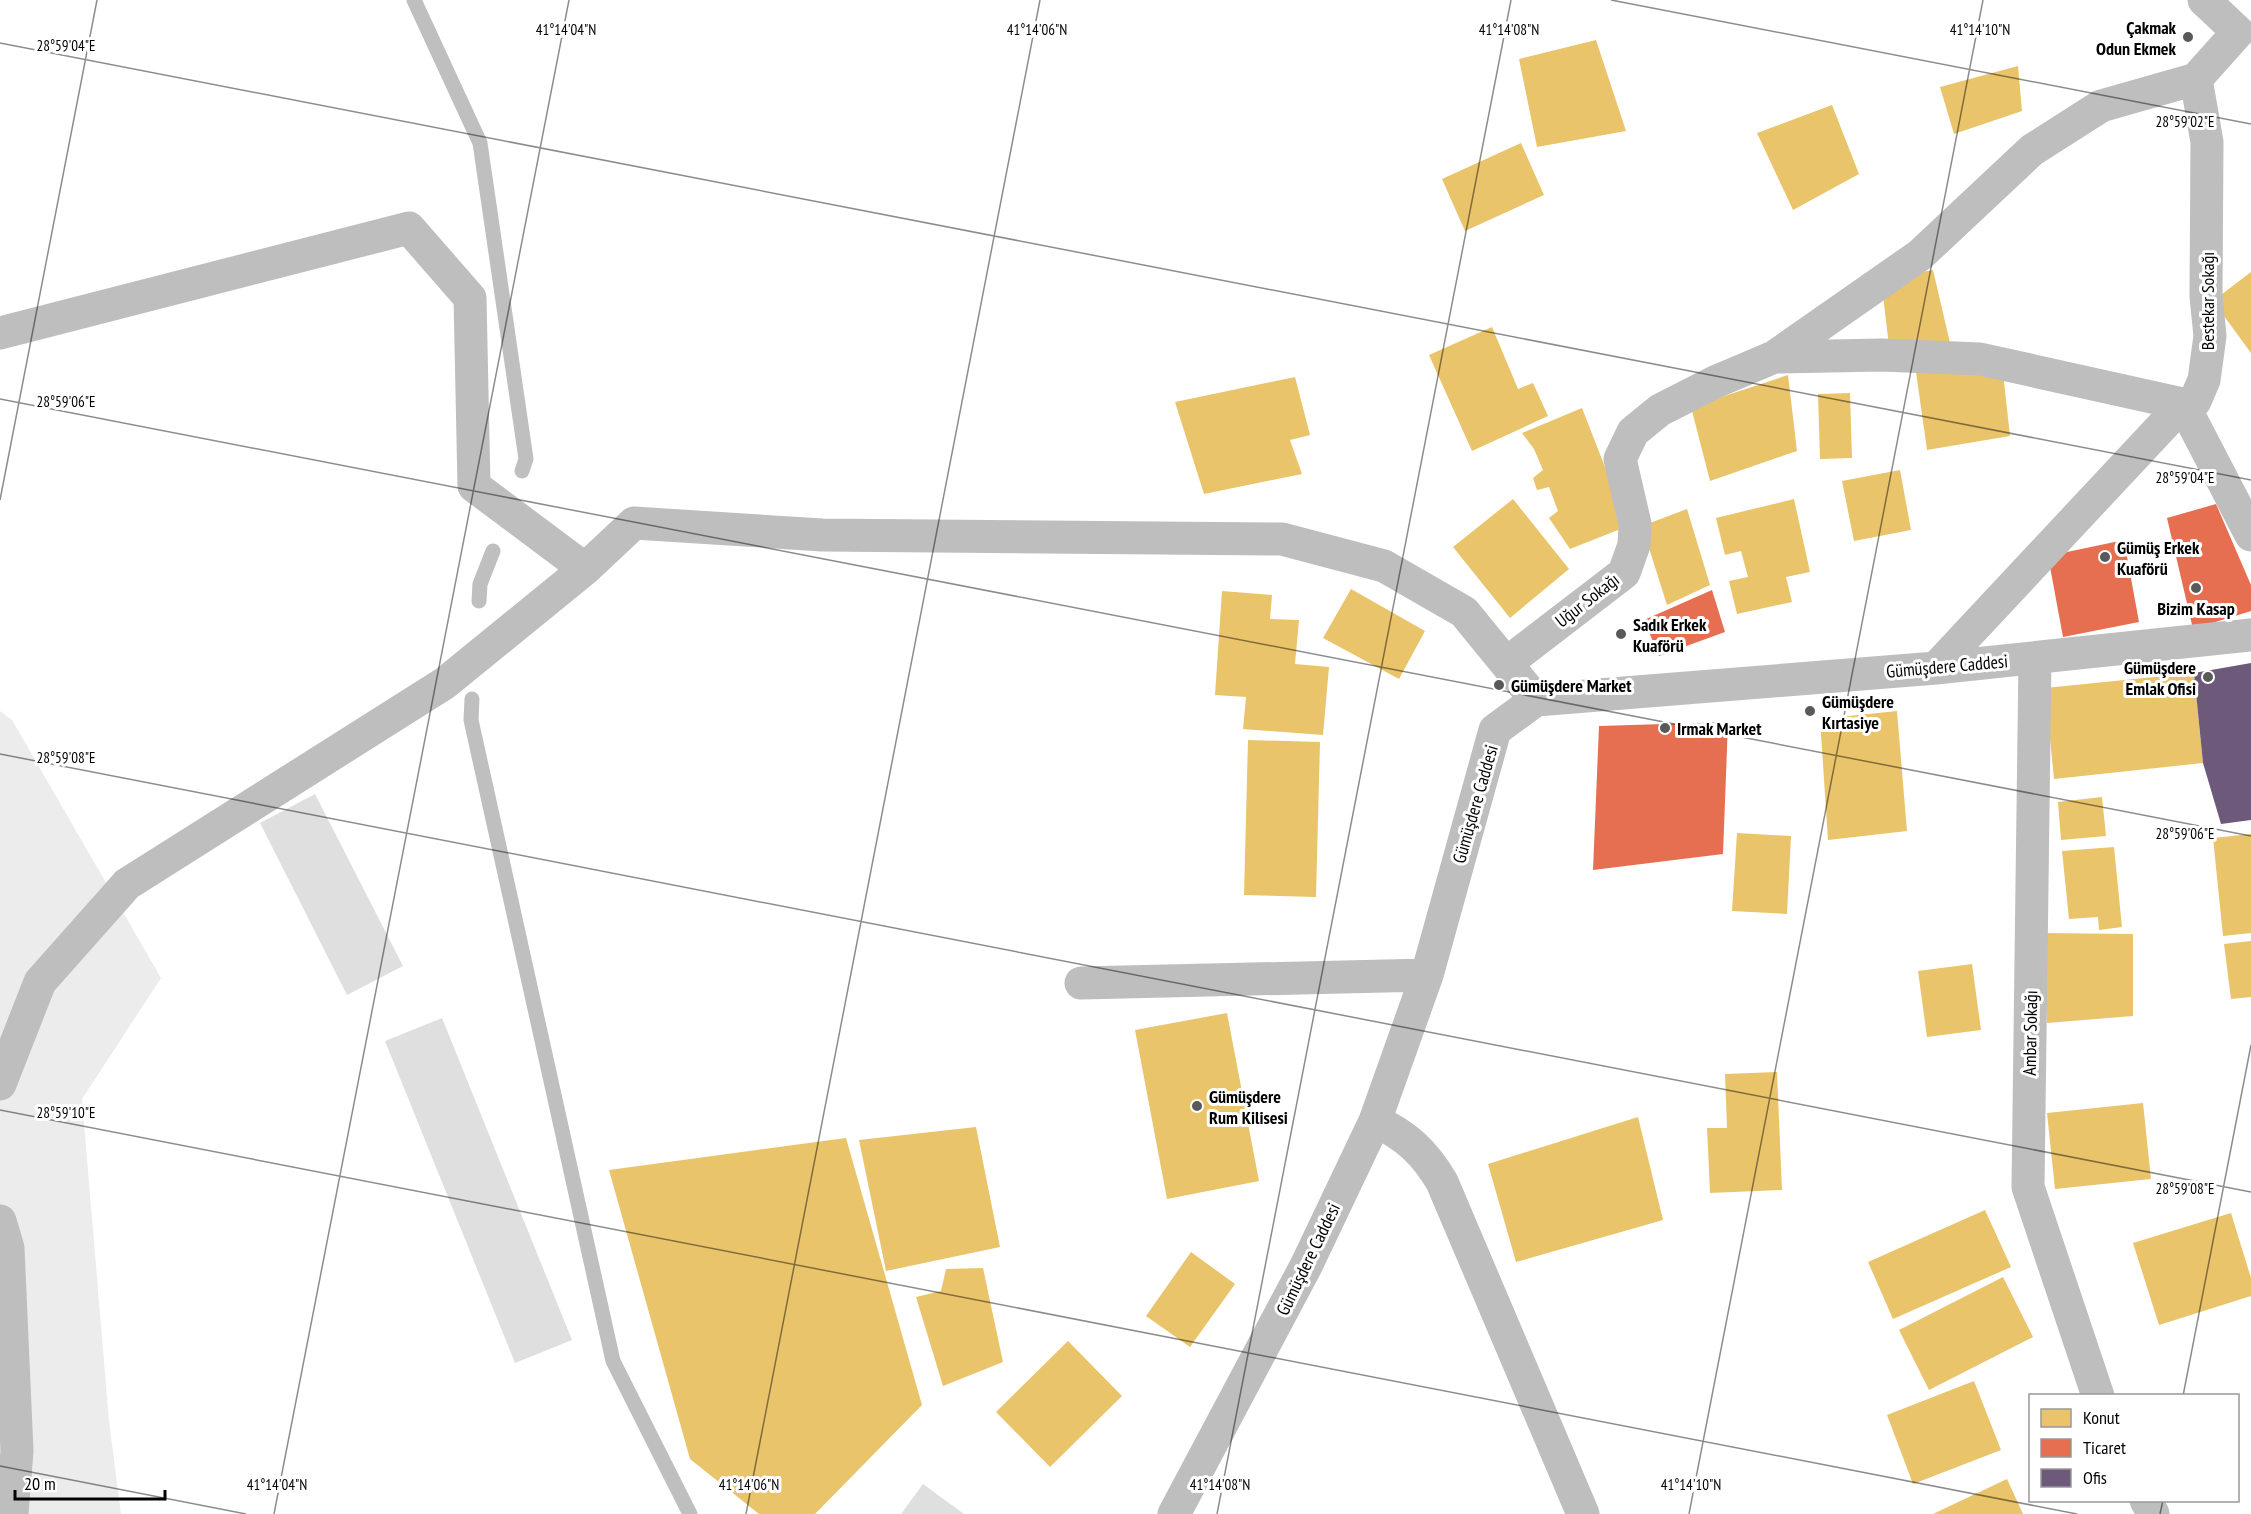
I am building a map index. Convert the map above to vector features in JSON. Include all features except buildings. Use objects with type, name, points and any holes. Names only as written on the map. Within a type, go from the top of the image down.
[{"type":"street","points":[[1774,357],[1920,255],[2032,150],[2100,105],[2196,79],[2238,32],[2204,0]]},
{"type":"street","name":"Bestekar Sokağı","points":[[1936,668],[2183,404],[2195,401],[2204,380],[2210,336],[2206,296],[2207,142],[2196,79]]},
{"type":"street","points":[[0,333],[409,228],[470,298],[474,486],[585,569]]},
{"type":"street","points":[[1774,357],[1882,355],[1980,359],[2183,404],[2251,535]]},
{"type":"street","name":"Uğur Sokağı","points":[[1508,662],[1623,573],[1634,544],[1635,524],[1620,459],[1633,432],[1660,410],[1715,382],[1774,357]]},
{"type":"street","points":[[0,1084],[40,982],[127,884],[445,683],[585,569],[634,523],[822,535],[1282,539],[1384,566],[1464,612],[1508,662],[1536,700]]},
{"type":"street","name":"Gümüşdere Caddesi","points":[[1174,1514],[1306,1266],[1375,1121],[1427,975],[1495,730],[1536,700],[1936,668],[2251,635]]},
{"type":"street","name":"Ambar Sokağı","points":[[2036,658],[2028,1187],[2098,1394]]},
{"type":"street","points":[[1081,983],[1427,975]]},
{"type":"street","points":[[1375,1121],[1413,1143],[1430,1161],[1442,1182],[1583,1514]]},
{"type":"street","points":[[0,1221],[8,1248],[17,1439],[12,1514]]},
{"type":"shaded area","points":[[0,711],[12,720],[161,978],[82,1099],[109,1421],[121,1514],[0,1514]]},
{"type":"waterway","points":[[414,0],[480,143],[526,459],[522,471]]},
{"type":"waterway","points":[[479,601],[480,584],[493,551]]},
{"type":"waterway","points":[[472,699],[471,720],[613,1361],[690,1514]]},
{"type":"place","name":"Çakmak Odun Ekmek","points":[[2188,37]]},
{"type":"place","name":"Gümüş Erkek Kuaförü","points":[[2105,557]]},
{"type":"place","name":"Bizim Kasap","points":[[2196,588]]},
{"type":"place","name":"Sadık Erkek Kuaförü","points":[[1621,634]]},
{"type":"place","name":"Gümüşdere Emlak Ofisi","points":[[2208,677]]},
{"type":"place","name":"Gümüşdere Market","points":[[1499,685]]},
{"type":"place","name":"Gümüşdere Kırtasiye","points":[[1810,711]]},
{"type":"place","name":"Irmak Market","points":[[1665,728]]},
{"type":"place","name":"Gümüşdere Rum Kilisesi","points":[[1197,1106]]}]
